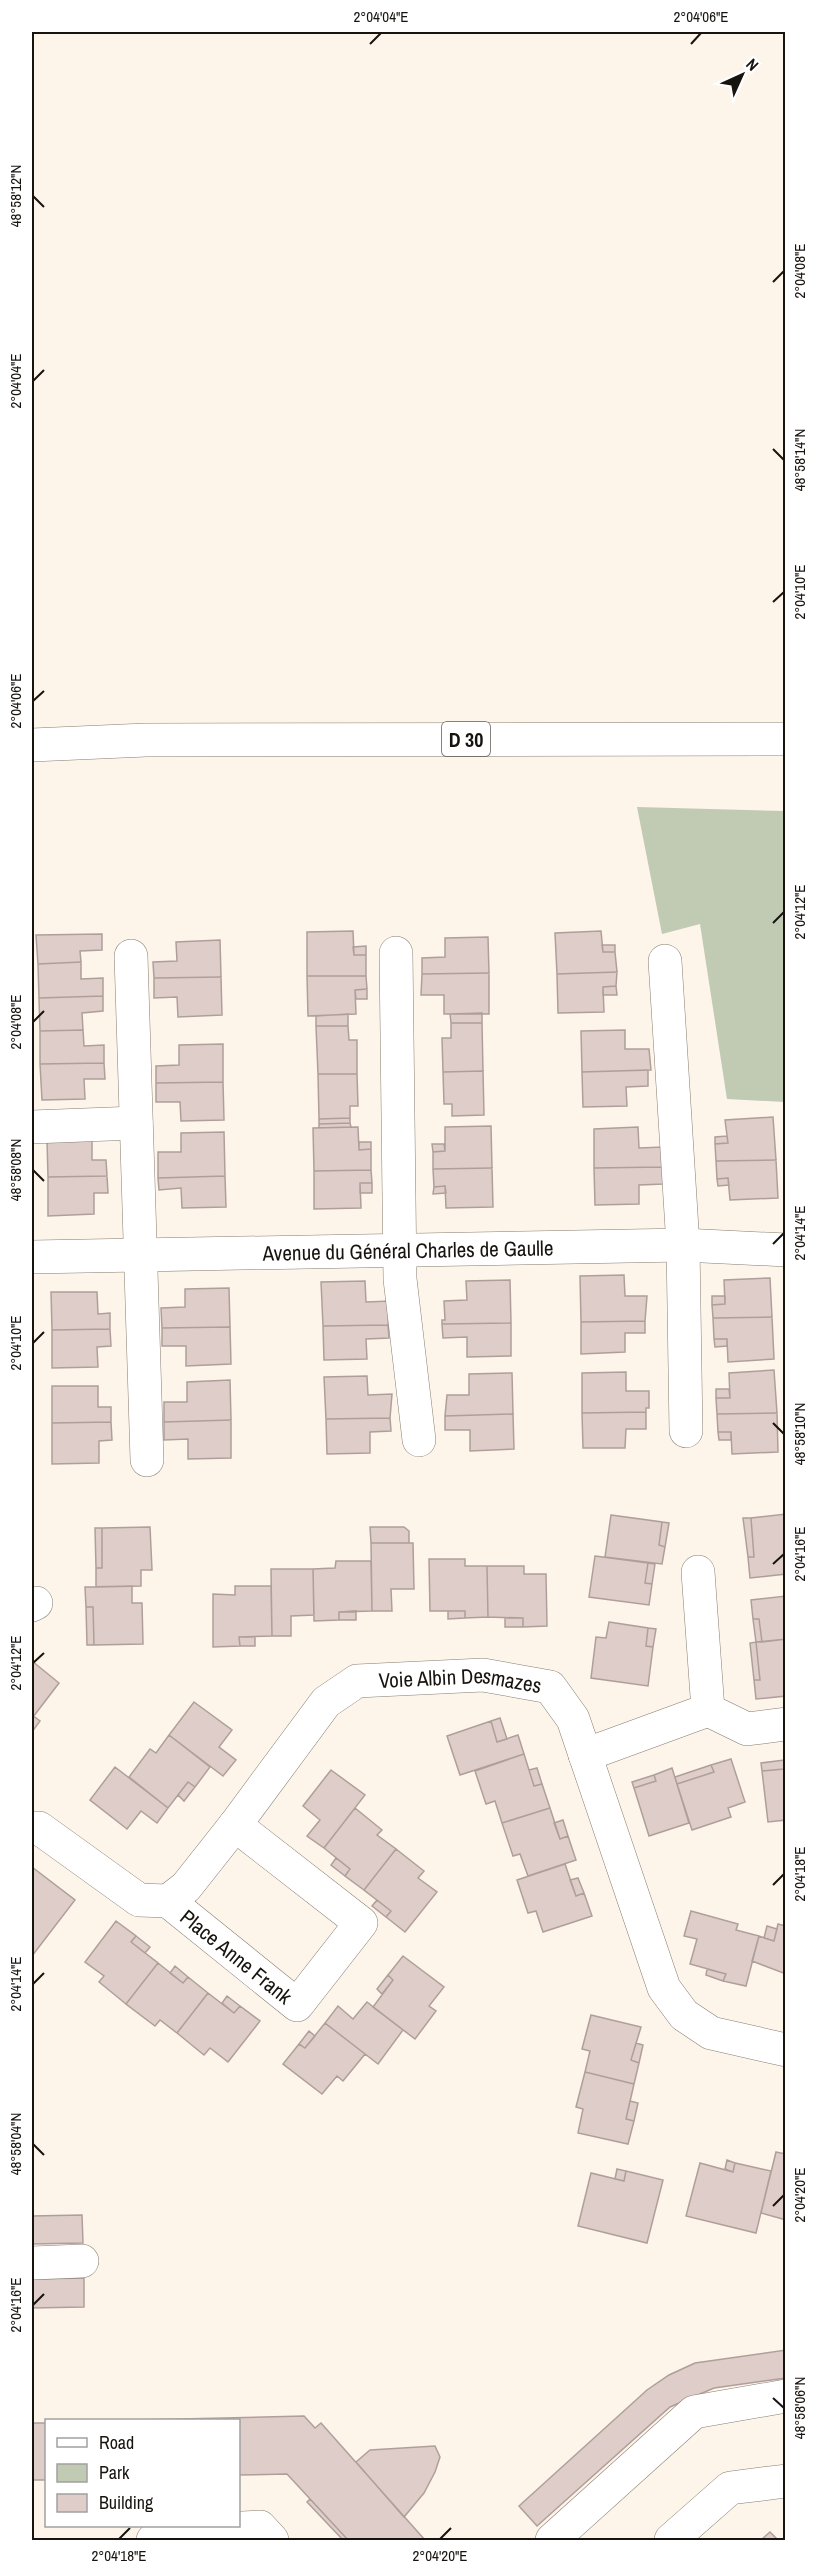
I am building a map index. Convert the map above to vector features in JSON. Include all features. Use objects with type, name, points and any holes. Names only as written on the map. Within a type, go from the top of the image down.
[{"type":"street","name":"D 30","points":[[32,734],[146,740]]},
{"type":"street","name":"D 30","points":[[32,745],[146,740],[786,739]]},
{"type":"street","points":[[396,953],[400,1279],[419,1440]]},
{"type":"street","points":[[131,956],[147,1460]]},
{"type":"street","points":[[665,961],[683,1245],[686,1431]]},
{"type":"street","points":[[32,1127],[136,1123]]},
{"type":"street","name":"Avenue du Général Charles de Gaulle","points":[[32,1257],[140,1253],[400,1251],[683,1245],[786,1250]]},
{"type":"street","points":[[698,1572],[708,1710]]},
{"type":"street","name":"Voie Albin Desmazes","points":[[168,1901],[186,1887],[326,1702],[357,1681],[483,1676],[550,1687],[573,1719],[664,1988],[684,2015],[711,2032],[786,2050]]},
{"type":"street","points":[[585,1755],[708,1710],[747,1729],[786,1724]]},
{"type":"street","name":"Place Anne Frank","points":[[168,1901],[297,2006],[361,1923],[235,1825]]},
{"type":"street","points":[[34,1826],[139,1900],[168,1901]]},
{"type":"street","points":[[32,2263],[82,2261]]},
{"type":"street","points":[[552,2541],[694,2412],[786,2396]]},
{"type":"street","points":[[671,2541],[730,2488],[786,2481]]},
{"type":"street","points":[[153,2541],[168,2532],[260,2527],[272,2541]]},
{"type":"green space","points":[[637,807],[785,811],[785,1102],[727,1099],[700,924],[662,934]]},
{"type":"building","points":[[353,931],[354,955],[366,955],[366,976],[307,976],[307,932]]},
{"type":"building","points":[[601,931],[603,952],[615,952],[617,972],[557,974],[555,933]]},
{"type":"building","points":[[102,934],[102,950],[80,951],[81,962],[38,964],[36,935]]},
{"type":"building","points":[[488,937],[489,973],[422,974],[422,958],[445,957],[445,938]]},
{"type":"building","points":[[220,940],[221,977],[154,978],[153,962],[177,961],[176,942]]},
{"type":"building","points":[[602,945],[615,945],[615,952],[603,952]]},
{"type":"building","points":[[366,946],[366,955],[354,955],[353,947]]},
{"type":"building","points":[[81,962],[81,979],[103,978],[103,996],[39,998],[38,964]]},
{"type":"building","points":[[617,972],[616,986],[603,987],[604,1012],[558,1013],[557,974]]},
{"type":"building","points":[[489,973],[489,1014],[444,1014],[444,995],[421,995],[422,974]]},
{"type":"building","points":[[307,976],[366,976],[367,989],[355,990],[356,1014],[308,1016]]},
{"type":"building","points":[[221,977],[222,1015],[178,1017],[177,997],[154,998],[154,978]]},
{"type":"building","points":[[616,986],[617,995],[603,995],[603,987]]},
{"type":"building","points":[[367,989],[367,999],[356,999],[355,990]]},
{"type":"building","points":[[103,996],[103,1011],[82,1013],[83,1030],[40,1031],[39,998]]},
{"type":"building","points":[[482,1013],[482,1023],[451,1023],[450,1014]]},
{"type":"building","points":[[348,1014],[348,1026],[316,1026],[316,1016]]},
{"type":"building","points":[[451,1023],[482,1023],[483,1071],[443,1072],[442,1038],[451,1038]]},
{"type":"building","points":[[316,1026],[348,1026],[349,1040],[357,1040],[357,1074],[318,1074]]},
{"type":"building","points":[[83,1030],[84,1046],[104,1045],[104,1063],[40,1064],[40,1031]]},
{"type":"building","points":[[625,1030],[625,1049],[649,1049],[651,1070],[582,1072],[581,1031]]},
{"type":"building","points":[[223,1044],[223,1082],[156,1083],[156,1066],[179,1065],[179,1045]]},
{"type":"building","points":[[104,1063],[105,1079],[84,1079],[85,1099],[42,1100],[40,1064]]},
{"type":"building","points":[[648,1070],[648,1086],[626,1087],[627,1106],[583,1107],[582,1072]]},
{"type":"building","points":[[483,1071],[484,1115],[452,1116],[452,1104],[444,1104],[443,1072]]},
{"type":"building","points":[[318,1074],[357,1074],[358,1106],[350,1106],[350,1118],[319,1119]]},
{"type":"building","points":[[223,1082],[224,1120],[181,1121],[180,1102],[156,1102],[156,1083]]},
{"type":"building","points":[[773,1117],[776,1160],[716,1161],[715,1144],[728,1143],[725,1120]]},
{"type":"building","points":[[350,1118],[350,1123],[319,1124],[319,1119]]},
{"type":"building","points":[[350,1123],[351,1127],[319,1128],[319,1124]]},
{"type":"building","points":[[491,1126],[492,1168],[433,1169],[433,1152],[445,1151],[445,1127]]},
{"type":"building","points":[[358,1127],[359,1150],[371,1149],[371,1170],[314,1171],[313,1128]]},
{"type":"building","points":[[638,1127],[639,1148],[663,1147],[663,1167],[594,1168],[594,1129]]},
{"type":"building","points":[[224,1132],[225,1176],[158,1178],[158,1152],[181,1152],[181,1133]]},
{"type":"building","points":[[727,1136],[728,1143],[715,1144],[715,1137]]},
{"type":"building","points":[[47,1139],[92,1139],[92,1160],[106,1160],[107,1176],[48,1177]]},
{"type":"building","points":[[359,1142],[371,1142],[371,1149],[359,1150]]},
{"type":"building","points":[[432,1144],[444,1144],[445,1151],[433,1152]]},
{"type":"building","points":[[776,1160],[778,1198],[730,1200],[728,1178],[717,1179],[716,1161]]},
{"type":"building","points":[[663,1167],[663,1184],[639,1185],[639,1204],[595,1205],[594,1168]]},
{"type":"building","points":[[492,1168],[493,1207],[446,1208],[445,1186],[434,1187],[433,1169]]},
{"type":"building","points":[[371,1170],[372,1183],[360,1183],[361,1208],[314,1209],[314,1171]]},
{"type":"building","points":[[107,1176],[108,1193],[94,1193],[94,1214],[48,1216],[48,1177]]},
{"type":"building","points":[[225,1176],[226,1207],[182,1208],[181,1188],[159,1190],[158,1178]]},
{"type":"building","points":[[728,1178],[729,1185],[718,1186],[717,1179]]},
{"type":"building","points":[[360,1183],[372,1183],[372,1193],[360,1193]]},
{"type":"building","points":[[445,1186],[446,1193],[433,1194],[434,1187]]},
{"type":"building","points":[[624,1275],[625,1296],[647,1296],[645,1321],[581,1322],[580,1276]]},
{"type":"building","points":[[770,1278],[772,1317],[713,1318],[712,1305],[725,1304],[724,1280]]},
{"type":"building","points":[[510,1280],[511,1323],[442,1324],[442,1320],[445,1320],[444,1301],[467,1300],[466,1281]]},
{"type":"building","points":[[365,1281],[366,1302],[390,1301],[388,1325],[323,1326],[321,1282]]},
{"type":"building","points":[[229,1288],[230,1327],[162,1328],[161,1308],[185,1307],[185,1289]]},
{"type":"building","points":[[51,1292],[97,1292],[98,1314],[110,1313],[110,1329],[52,1330]]},
{"type":"building","points":[[712,1296],[725,1296],[725,1304],[712,1305]]},
{"type":"building","points":[[772,1317],[774,1359],[728,1362],[727,1339],[714,1339],[713,1318]]},
{"type":"building","points":[[645,1321],[645,1333],[625,1333],[625,1352],[581,1354],[581,1322]]},
{"type":"building","points":[[511,1323],[511,1356],[467,1357],[467,1337],[443,1338],[442,1324]]},
{"type":"building","points":[[388,1325],[389,1338],[366,1339],[367,1359],[324,1360],[323,1326]]},
{"type":"building","points":[[230,1327],[231,1364],[186,1366],[186,1346],[162,1346],[162,1328]]},
{"type":"building","points":[[110,1329],[111,1346],[97,1347],[98,1367],[52,1368],[52,1330]]},
{"type":"building","points":[[714,1339],[727,1339],[727,1346],[715,1347]]},
{"type":"building","points":[[774,1370],[777,1413],[717,1414],[716,1398],[730,1398],[729,1373]]},
{"type":"building","points":[[626,1372],[626,1391],[649,1391],[649,1408],[646,1408],[646,1412],[582,1413],[582,1373]]},
{"type":"building","points":[[512,1373],[513,1414],[445,1416],[447,1395],[469,1395],[469,1374]]},
{"type":"building","points":[[367,1376],[368,1395],[392,1394],[390,1418],[326,1419],[324,1377]]},
{"type":"building","points":[[230,1380],[231,1420],[164,1422],[164,1402],[187,1402],[187,1382]]},
{"type":"building","points":[[52,1386],[98,1386],[98,1407],[111,1407],[111,1422],[52,1423]]},
{"type":"building","points":[[716,1389],[729,1389],[730,1398],[716,1398]]},
{"type":"building","points":[[646,1412],[646,1429],[626,1429],[625,1448],[583,1448],[582,1413]]},
{"type":"building","points":[[777,1413],[778,1452],[732,1454],[731,1432],[718,1432],[717,1414]]},
{"type":"building","points":[[513,1414],[514,1449],[470,1451],[470,1430],[445,1430],[445,1416]]},
{"type":"building","points":[[390,1418],[391,1431],[370,1432],[370,1453],[327,1454],[326,1419]]},
{"type":"building","points":[[231,1420],[231,1458],[188,1459],[188,1439],[164,1440],[164,1422]]},
{"type":"building","points":[[111,1422],[112,1440],[99,1441],[99,1463],[52,1464],[52,1423]]},
{"type":"building","points":[[718,1432],[731,1432],[731,1440],[719,1440]]},
{"type":"building","points":[[786,1514],[786,1574],[750,1578],[748,1557],[754,1557],[751,1518]]},
{"type":"building","points":[[611,1515],[662,1522],[659,1545],[665,1547],[662,1564],[605,1557]]},
{"type":"building","points":[[743,1518],[751,1518],[754,1557],[748,1557]]},
{"type":"building","points":[[662,1522],[669,1523],[665,1547],[659,1545]]},
{"type":"building","points":[[150,1527],[152,1570],[141,1570],[141,1586],[96,1587],[96,1568],[102,1568],[102,1528]]},
{"type":"building","points":[[370,1527],[404,1527],[409,1531],[409,1543],[371,1543]]},
{"type":"building","points":[[95,1528],[102,1528],[102,1568],[96,1568]]},
{"type":"building","points":[[371,1543],[413,1543],[414,1589],[391,1589],[392,1611],[372,1611]]},
{"type":"building","points":[[595,1556],[648,1563],[645,1583],[652,1584],[649,1605],[589,1597]]},
{"type":"building","points":[[429,1559],[465,1559],[465,1566],[487,1566],[488,1617],[465,1618],[465,1611],[430,1611]]},
{"type":"building","points":[[336,1561],[371,1561],[372,1611],[339,1612],[339,1620],[314,1621],[313,1569],[335,1568]]},
{"type":"building","points":[[648,1563],[655,1564],[652,1584],[645,1583]]},
{"type":"building","points":[[487,1566],[524,1566],[524,1574],[546,1574],[547,1626],[523,1627],[523,1618],[488,1617]]},
{"type":"building","points":[[271,1569],[313,1569],[314,1615],[291,1616],[291,1636],[272,1636]]},
{"type":"building","points":[[132,1586],[132,1603],[142,1603],[143,1644],[94,1645],[93,1607],[86,1607],[85,1587]]},
{"type":"building","points":[[235,1586],[271,1586],[272,1636],[239,1637],[240,1646],[213,1647],[213,1594],[235,1595]]},
{"type":"building","points":[[786,1596],[786,1639],[762,1642],[759,1619],[753,1619],[751,1600]]},
{"type":"building","points":[[86,1607],[93,1607],[94,1645],[87,1645]]},
{"type":"building","points":[[356,1611],[356,1620],[339,1620],[339,1612]]},
{"type":"building","points":[[448,1611],[465,1611],[465,1618],[448,1619]]},
{"type":"building","points":[[505,1618],[523,1618],[523,1627],[505,1627]]},
{"type":"building","points":[[753,1619],[759,1619],[762,1642],[756,1642]]},
{"type":"building","points":[[609,1622],[648,1628],[646,1646],[653,1647],[648,1686],[591,1678],[596,1637],[606,1638]]},
{"type":"building","points":[[648,1628],[656,1629],[653,1647],[646,1646]]},
{"type":"building","points":[[239,1637],[255,1637],[255,1646],[240,1646]]},
{"type":"building","points":[[786,1639],[786,1696],[756,1699],[754,1680],[760,1680],[756,1642]]},
{"type":"building","points":[[756,1642],[760,1680],[754,1680],[750,1643]]},
{"type":"building","points":[[32,1661],[59,1683],[33,1717],[32,1715]]},
{"type":"building","points":[[194,1702],[232,1730],[219,1747],[236,1760],[223,1776],[169,1735]]},
{"type":"building","points":[[32,1715],[40,1721],[32,1732]]},
{"type":"building","points":[[500,1718],[507,1739],[497,1742],[491,1721]]},
{"type":"building","points":[[491,1721],[497,1742],[518,1735],[524,1754],[460,1775],[447,1736]]},
{"type":"building","points":[[169,1735],[210,1767],[195,1787],[188,1782],[168,1808],[129,1777],[150,1749],[156,1753]]},
{"type":"building","points":[[524,1754],[534,1786],[542,1784],[550,1808],[502,1823],[495,1801],[486,1804],[475,1771]]},
{"type":"building","points":[[731,1759],[745,1802],[728,1808],[731,1817],[692,1830],[677,1784],[714,1772],[711,1765]]},
{"type":"building","points":[[784,1760],[786,1760],[786,1820],[768,1822],[762,1771],[784,1769]]},
{"type":"building","points":[[784,1760],[784,1769],[762,1771],[761,1763]]},
{"type":"building","points":[[711,1765],[714,1772],[677,1784],[675,1777]]},
{"type":"building","points":[[115,1767],[168,1808],[157,1823],[141,1811],[127,1829],[90,1800]]},
{"type":"building","points":[[537,1768],[542,1784],[534,1786],[529,1770]]},
{"type":"building","points":[[672,1768],[689,1823],[649,1836],[634,1788],[656,1781],[654,1775]]},
{"type":"building","points":[[331,1770],[365,1795],[324,1848],[307,1836],[320,1820],[303,1806]]},
{"type":"building","points":[[654,1775],[656,1781],[634,1788],[632,1782]]},
{"type":"building","points":[[188,1782],[195,1787],[184,1801],[178,1795]]},
{"type":"building","points":[[355,1808],[382,1830],[377,1835],[396,1849],[364,1890],[345,1876],[350,1869],[324,1848]]},
{"type":"building","points":[[550,1808],[560,1839],[568,1836],[576,1860],[528,1876],[520,1854],[513,1856],[502,1823]]},
{"type":"building","points":[[563,1820],[568,1836],[560,1839],[554,1823]]},
{"type":"building","points":[[396,1849],[424,1871],[418,1878],[437,1892],[405,1932],[386,1917],[391,1911],[364,1890]]},
{"type":"building","points":[[336,1858],[350,1869],[345,1876],[331,1865]]},
{"type":"building","points":[[565,1864],[576,1896],[584,1893],[592,1916],[543,1932],[536,1911],[528,1913],[517,1880]]},
{"type":"building","points":[[32,1867],[75,1900],[32,1956]]},
{"type":"building","points":[[578,1878],[584,1893],[576,1896],[570,1880]]},
{"type":"building","points":[[377,1900],[391,1911],[386,1917],[372,1906]]},
{"type":"building","points":[[691,1911],[738,1924],[736,1930],[759,1936],[746,1986],[723,1981],[726,1974],[690,1964],[697,1939],[684,1936]]},
{"type":"building","points":[[116,1921],[136,1936],[131,1942],[158,1963],[126,2004],[99,1982],[104,1976],[85,1962]]},
{"type":"building","points":[[778,1924],[786,1926],[786,1974],[752,1961],[759,1936],[774,1941]]},
{"type":"building","points":[[767,1926],[777,1929],[774,1941],[764,1938]]},
{"type":"building","points":[[136,1936],[150,1947],[145,1953],[131,1942]]},
{"type":"building","points":[[403,1956],[444,1987],[429,2006],[436,2011],[415,2039],[373,2007],[393,1980],[388,1975]]},
{"type":"building","points":[[158,1963],[183,1983],[188,1977],[208,1993],[177,2033],[160,2020],[155,2026],[126,2004]]},
{"type":"building","points":[[175,1966],[188,1977],[183,1983],[170,1973]]},
{"type":"building","points":[[707,1969],[726,1974],[723,1981],[706,1975]]},
{"type":"building","points":[[388,1975],[393,1980],[382,1994],[377,1989]]},
{"type":"building","points":[[208,1993],[234,2013],[240,2006],[260,2021],[228,2062],[210,2048],[204,2055],[177,2033]]},
{"type":"building","points":[[227,1996],[240,2006],[234,2013],[222,2003]]},
{"type":"building","points":[[367,2002],[403,2030],[378,2064],[325,2023],[338,2006],[353,2019]]},
{"type":"building","points":[[591,2015],[641,2027],[631,2060],[639,2063],[634,2084],[585,2072],[590,2051],[582,2049]]},
{"type":"building","points":[[325,2023],[365,2054],[343,2081],[337,2076],[322,2094],[283,2064],[299,2044],[305,2048]]},
{"type":"building","points":[[309,2031],[315,2036],[305,2048],[299,2044]]},
{"type":"building","points":[[636,2043],[643,2045],[639,2063],[631,2060]]},
{"type":"building","points":[[585,2072],[634,2084],[626,2119],[634,2121],[628,2144],[578,2133],[583,2109],[576,2107]]},
{"type":"building","points":[[630,2101],[638,2103],[634,2121],[626,2119]]},
{"type":"building","points":[[776,2152],[786,2154],[786,2220],[761,2213]]},
{"type":"building","points":[[727,2160],[735,2163],[733,2172],[725,2169]]},
{"type":"building","points":[[700,2163],[733,2172],[735,2163],[771,2171],[756,2233],[686,2216]]},
{"type":"building","points":[[617,2169],[626,2171],[624,2181],[615,2179]]},
{"type":"building","points":[[626,2171],[663,2180],[647,2243],[578,2226],[591,2173],[624,2181]]},
{"type":"building","points":[[82,2215],[83,2243],[32,2244],[32,2216]]},
{"type":"building","points":[[84,2278],[84,2307],[32,2308],[32,2279]]},
{"type":"building","points":[[786,2350],[786,2378],[714,2388],[670,2407],[537,2526],[519,2506],[647,2390],[669,2375],[695,2363]]},
{"type":"building","points":[[304,2416],[315,2428],[321,2423],[425,2540],[348,2540],[287,2474],[240,2475],[240,2419],[179,2419]]},
{"type":"building","points":[[32,2423],[45,2423],[45,2480],[32,2480]]},
{"type":"building","points":[[435,2446],[440,2457],[435,2472],[424,2493],[404,2517],[356,2462],[370,2450]]},
{"type":"building","points":[[310,2499],[348,2540],[343,2540],[307,2502]]},
{"type":"building","points":[[770,2532],[778,2540],[761,2540]]}]
